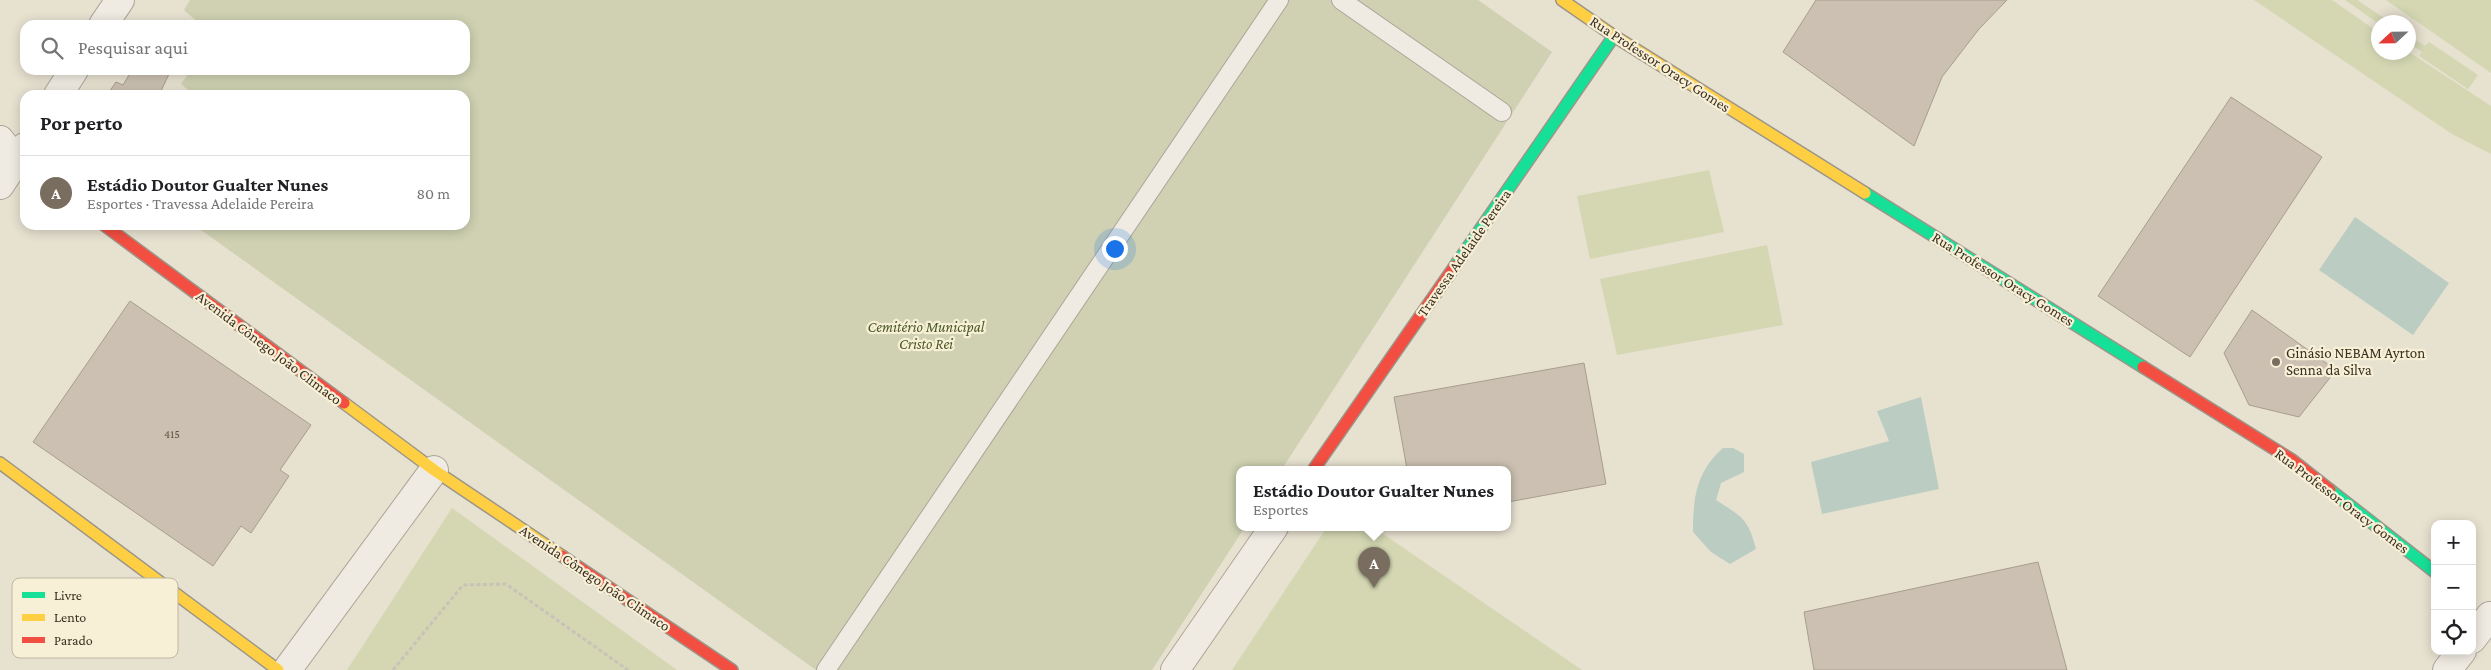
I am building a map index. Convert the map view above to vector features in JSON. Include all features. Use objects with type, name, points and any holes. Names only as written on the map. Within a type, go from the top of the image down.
[{"type":"street","points":[[106,20],[120,0]]},
{"type":"street","name":"Rua Professor Oracy Gomes","points":[[1562,0],[1614,36],[2292,460],[2431,569]]},
{"type":"street","name":"Travessa Adelaide Pereira","points":[[1316,466],[1614,36]]},
{"type":"street","points":[[61,90],[71,75]]},
{"type":"street","points":[[0,186],[17,153]]},
{"type":"street","name":"Avenida Cônego João Climaco","points":[[111,230],[434,470],[732,670]]},
{"type":"street","points":[[0,463],[154,578]]},
{"type":"street","points":[[287,670],[434,470]]},
{"type":"street","points":[[1175,670],[1271,531]]},
{"type":"street","points":[[178,596],[278,670]]},
{"type":"street","points":[[2476,630],[2484,612]]},
{"type":"street","points":[[2447,670],[2459,655]]},
{"type":"lane","points":[[826,670],[1279,0]]},
{"type":"lane","points":[[1341,0],[1502,112]]},
{"type":"path","points":[[393,670],[463,585],[506,584],[628,670]]},
{"type":"green space","name":"Cemitério Municipal Cristo Rei","points":[[190,0],[1478,0],[1552,52],[1284,466],[1236,466],[1236,531],[1242,531],[1152,670],[816,670],[201,230],[470,230],[470,90],[188,90],[181,84],[187,75],[470,75],[470,20],[195,20],[184,10]]},
{"type":"green space","points":[[2254,0],[2332,0],[2371,27],[2371,60],[2416,60],[2416,57],[2491,106],[2491,154],[2452,134]]},
{"type":"green space","points":[[2345,0],[2357,0],[2380,15],[2371,15],[2371,18]]},
{"type":"green space","points":[[2386,0],[2491,0],[2491,73],[2416,21],[2416,15],[2408,15]]},
{"type":"green space","points":[[2416,40],[2425,46],[2429,42],[2478,75],[2468,89],[2419,56],[2422,52],[2416,48]]},
{"type":"green space","points":[[1709,170],[1724,232],[1590,259],[1577,196]]},
{"type":"green space","points":[[1767,245],[1783,325],[1617,355],[1600,279]]},
{"type":"green space","points":[[452,508],[677,670],[347,670]]},
{"type":"green space","points":[[1324,531],[1379,531],[1582,670],[1232,670]]},
{"type":"shaded area","points":[[2355,217],[2449,283],[2413,335],[2319,270]]},
{"type":"shaded area","points":[[1921,397],[1939,489],[1822,514],[1811,462],[1889,441],[1877,411]]},
{"type":"shaded area","points":[[1723,448],[1733,448],[1744,454],[1744,472],[1721,483],[1716,500],[1743,519],[1747,524],[1756,549],[1730,564],[1711,552],[1693,532],[1695,497],[1698,486],[1707,466]]},
{"type":"building","points":[[1816,0],[2007,0],[1979,29],[1942,77],[1914,146],[1783,52]]},
{"type":"building","points":[[129,75],[169,75],[161,90],[110,90],[116,82],[123,85]]},
{"type":"building","points":[[2231,97],[2322,157],[2190,357],[2098,296]]},
{"type":"building","points":[[130,301],[311,425],[280,470],[289,476],[251,533],[241,526],[213,566],[33,442]]},
{"type":"building","name":"Ginásio NEBAM Ayrton Senna da Silva","points":[[2252,310],[2336,370],[2299,417],[2249,405],[2224,353]]},
{"type":"building","points":[[1584,363],[1606,484],[1511,501],[1511,466],[1406,466],[1394,397]]},
{"type":"building","points":[[2038,562],[2067,670],[1814,670],[1804,612]]},
{"type":"traffic: fast","points":[[1455,266],[1614,36]]},
{"type":"traffic: fast","points":[[1865,193],[2143,367]]},
{"type":"traffic: fast","points":[[2330,490],[2431,569]]},
{"type":"traffic: slow","points":[[1562,0],[1614,36],[1865,193]]},
{"type":"traffic: slow","points":[[344,403],[434,470],[562,556]]},
{"type":"traffic: slow","points":[[0,463],[154,578]]},
{"type":"traffic: slow","points":[[178,596],[278,670]]},
{"type":"traffic: jam","points":[[111,230],[344,403]]},
{"type":"traffic: jam","points":[[1316,466],[1455,266]]},
{"type":"traffic: jam","points":[[2143,367],[2292,460],[2330,490]]},
{"type":"traffic: jam","points":[[562,556],[732,670]]},
{"type":"place","name":"Ginásio NEBAM Ayrton Senna da Silva","points":[[2276,362]]},
{"type":"place","name":"Estádio Doutor Gualter Nunes","points":[[1374,588]]}]
